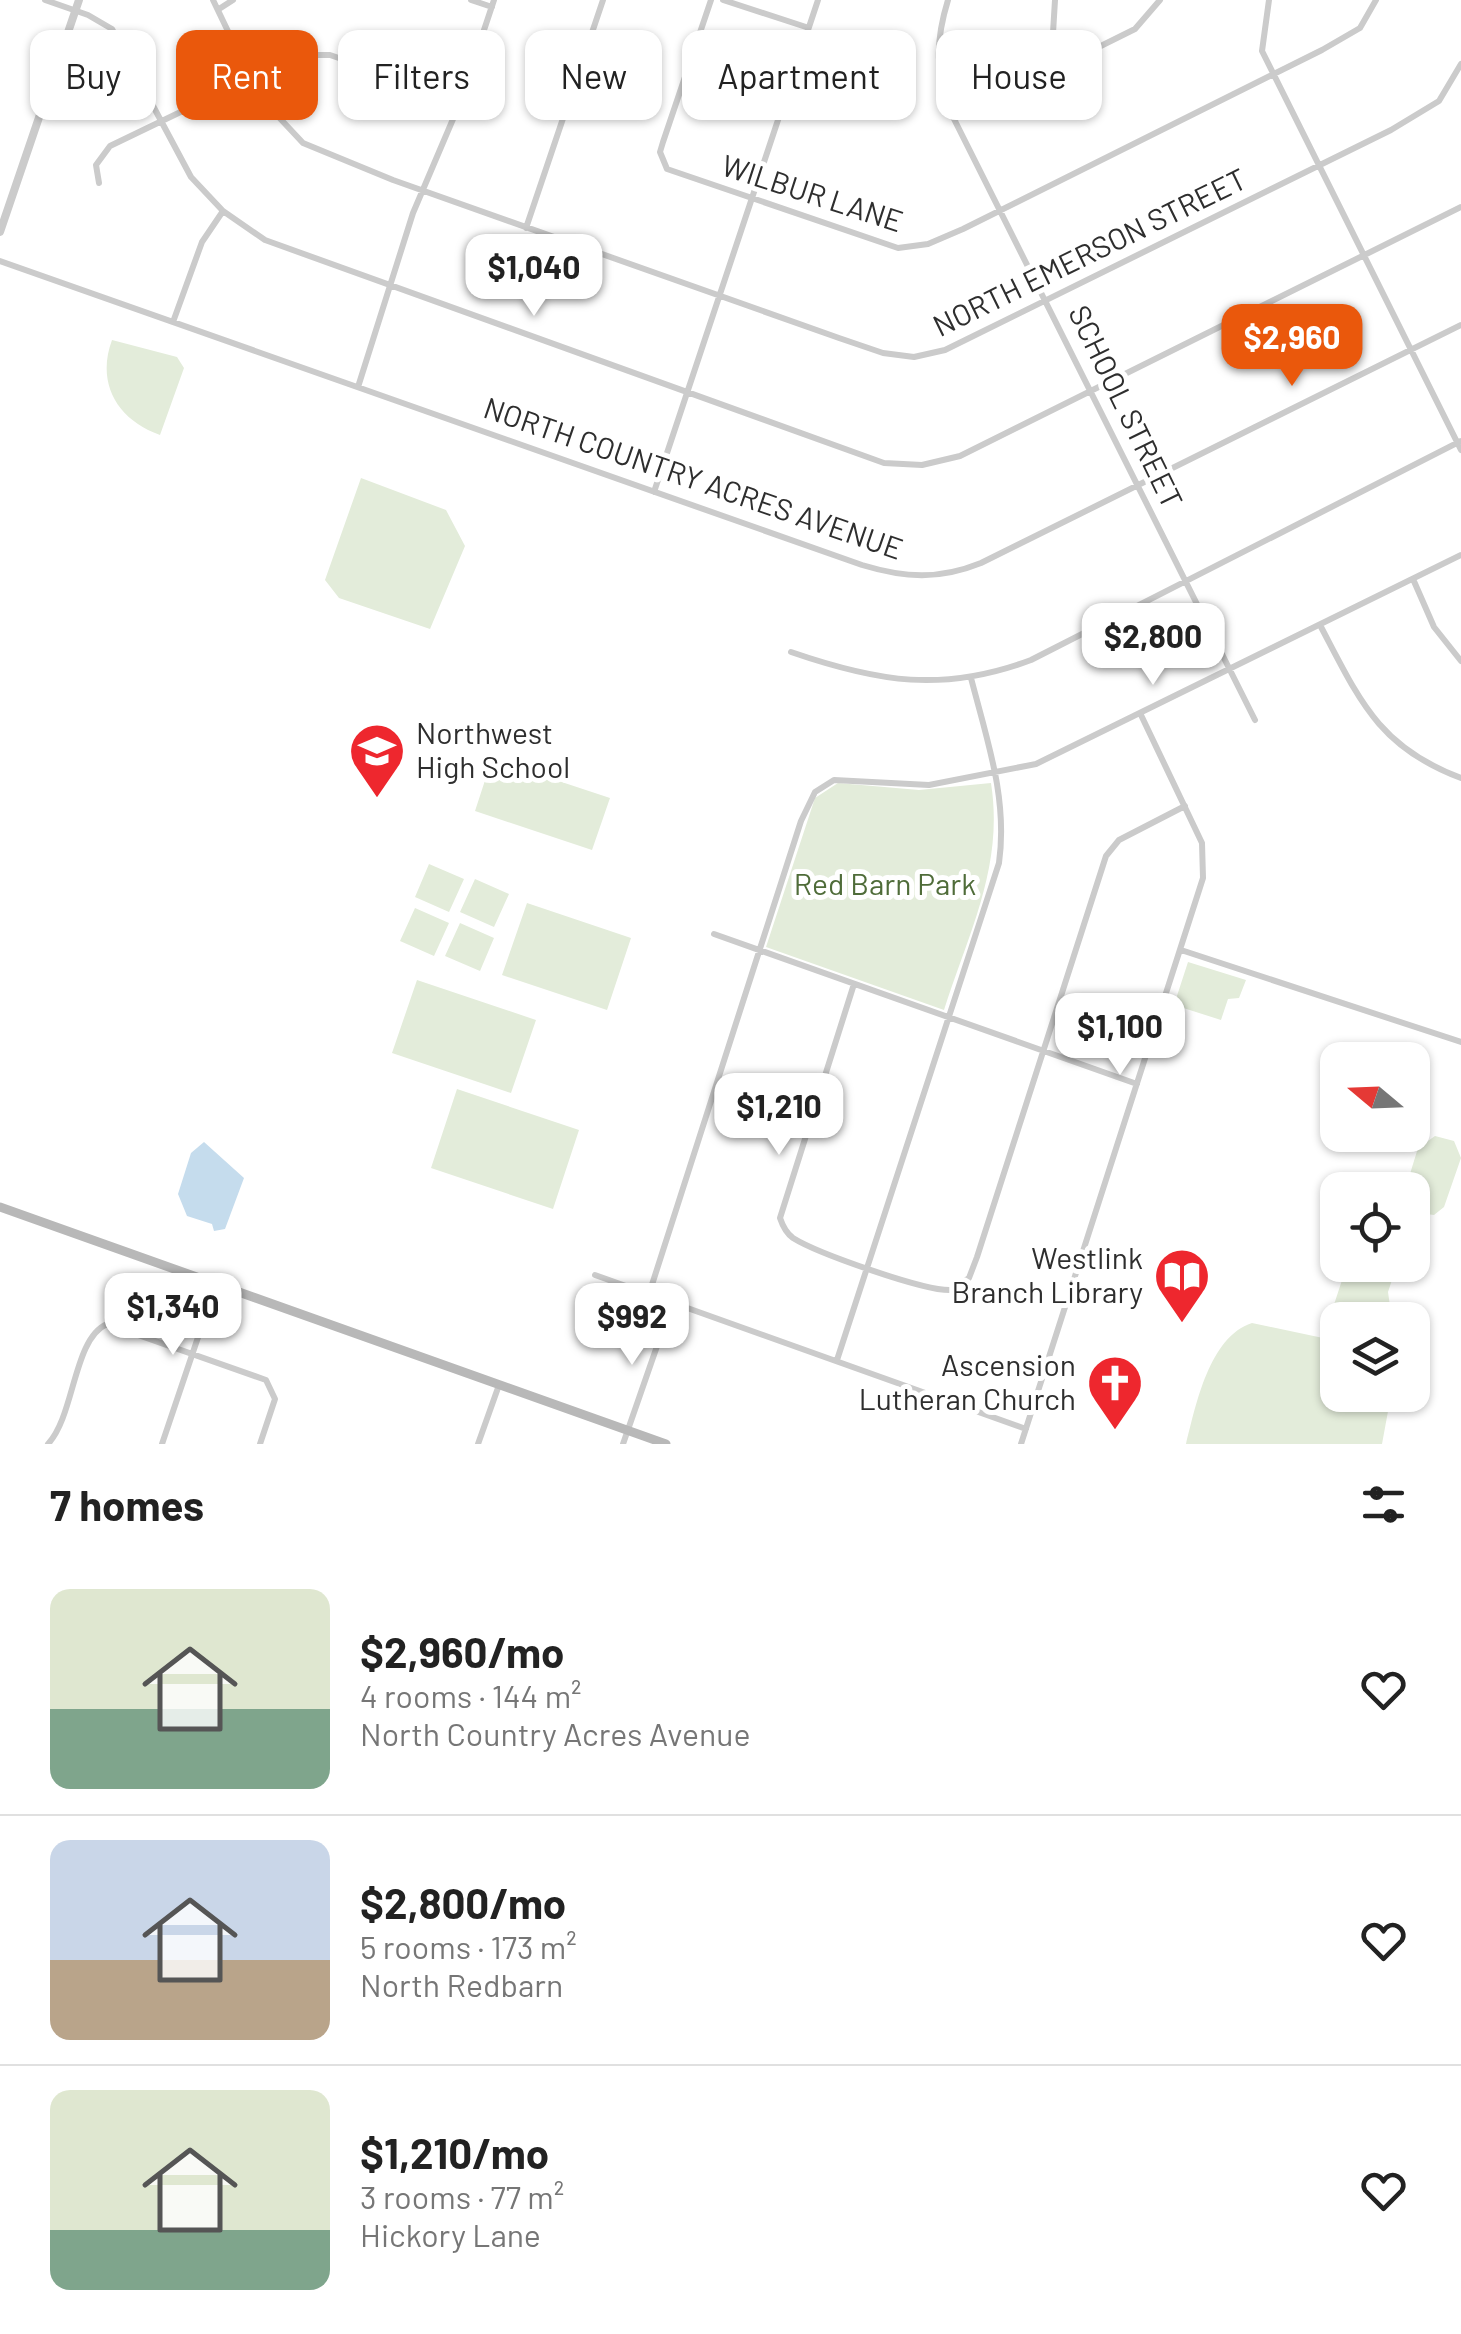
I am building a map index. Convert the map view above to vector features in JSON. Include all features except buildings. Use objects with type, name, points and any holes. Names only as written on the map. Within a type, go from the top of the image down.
[{"type":"main road","points":[[0,1207],[666,1444]]},
{"type":"street","points":[[45,0],[76,10],[112,29],[191,177],[223,212],[278,248],[884,463],[922,464],[960,456],[1461,207]]},
{"type":"street","points":[[0,232],[79,0]]},
{"type":"street","name":"NORTH EMERSON STREET","points":[[213,0],[228,30]]},
{"type":"street","points":[[219,9],[233,0]]},
{"type":"street","points":[[470,0],[493,4],[484,30]]},
{"type":"street","points":[[526,228],[602,0]]},
{"type":"street","name":"WILBUR LANE","points":[[710,0],[660,152],[667,169],[898,248],[928,244],[1002,210],[1273,75],[1360,28],[1376,0]]},
{"type":"street","points":[[724,0],[806,28]]},
{"type":"street","points":[[654,492],[818,0]]},
{"type":"street","name":"SCHOOL STREET","points":[[940,30],[948,0]]},
{"type":"street","points":[[1052,30],[1055,0]]},
{"type":"street","points":[[1102,45],[1135,29],[1160,0]]},
{"type":"street","points":[[791,652],[898,680],[971,678],[1031,660],[1460,445],[1273,75],[1261,43],[1269,0]]},
{"type":"street","name":"NORTH EMERSON STREET","points":[[278,120],[303,143],[422,190],[883,353],[914,357],[946,350],[1048,302],[1319,166],[1439,101],[1461,64]]},
{"type":"street","points":[[99,183],[96,165],[104,151],[176,113]]},
{"type":"street","points":[[358,387],[422,190],[452,120]]},
{"type":"street","name":"SCHOOL STREET","points":[[955,120],[1255,720]]},
{"type":"street","points":[[173,322],[202,242],[223,212]]},
{"type":"street","name":"NORTH COUNTRY ACRES AVENUE","points":[[0,260],[862,565],[926,577],[944,576],[981,563],[1461,324]]},
{"type":"street","points":[[648,1294],[808,802],[822,784],[834,780],[928,785],[996,775],[1036,764],[1461,555]]},
{"type":"street","points":[[1413,579],[1434,626],[1461,662]]},
{"type":"street","points":[[1320,625],[1351,686],[1383,732],[1424,764],[1461,778]]},
{"type":"street","points":[[837,1360],[999,864],[1004,825],[996,775],[971,678]]},
{"type":"street","points":[[1021,1444],[1181,950],[1204,867],[1202,843],[1141,715]]},
{"type":"street","points":[[854,984],[780,1218],[795,1239],[867,1267],[944,1290],[969,1278],[1110,848],[1185,806]]},
{"type":"street","points":[[714,934],[1137,1084]]},
{"type":"street","points":[[1181,950],[1461,1042]]},
{"type":"street","points":[[595,1276],[1026,1429]]},
{"type":"street","points":[[162,1444],[216,1284]]},
{"type":"street","points":[[623,1444],[672,1303]]},
{"type":"street","points":[[48,1444],[57,1434],[96,1329],[116,1325],[270,1384],[275,1398],[260,1444]]},
{"type":"street","points":[[478,1444],[499,1385]]},
{"type":"green space","points":[[112,340],[177,357],[184,368],[160,435],[132,420],[114,398],[107,371]]},
{"type":"green space","points":[[361,478],[446,510],[465,546],[430,629],[339,598],[325,580]]},
{"type":"green space","points":[[492,759],[610,798],[592,850],[475,811]]},
{"type":"green space","name":"Red Barn Park","points":[[838,783],[919,790],[991,783],[993,843],[988,871],[944,1010],[766,947],[815,798]]},
{"type":"green space","points":[[429,864],[464,879],[449,912],[415,897]]},
{"type":"green space","points":[[475,879],[509,894],[494,927],[460,912]]},
{"type":"green space","points":[[527,903],[631,938],[607,1010],[502,975]]},
{"type":"green space","points":[[415,908],[449,923],[434,956],[400,941]]},
{"type":"green space","points":[[460,923],[494,938],[480,971],[445,956]]},
{"type":"green space","points":[[1188,962],[1246,980],[1239,998],[1228,999],[1221,1020],[1174,1005]]},
{"type":"green space","points":[[417,980],[536,1020],[511,1093],[392,1053]]},
{"type":"green space","points":[[457,1089],[579,1130],[553,1209],[431,1168]]},
{"type":"green space","points":[[1435,1136],[1454,1141],[1461,1158],[1444,1207],[1434,1215],[1430,1214],[1430,1172],[1411,1172],[1417,1152],[1430,1152],[1430,1140]]},
{"type":"green space","points":[[1341,1282],[1391,1282],[1389,1302],[1335,1302]]},
{"type":"green space","points":[[1252,1323],[1320,1337],[1320,1412],[1388,1412],[1382,1444],[1186,1444],[1215,1357],[1225,1342]]},
{"type":"water","points":[[204,1142],[244,1178],[225,1229],[214,1231],[212,1224],[187,1216],[178,1194],[191,1153]]},
{"type":"place","name":"Northwest High School","points":[[377,800]]},
{"type":"place","name":"Westlink Branch Library","points":[[1182,1325]]},
{"type":"place","name":"Ascension Lutheran Church","points":[[1115,1432]]}]
